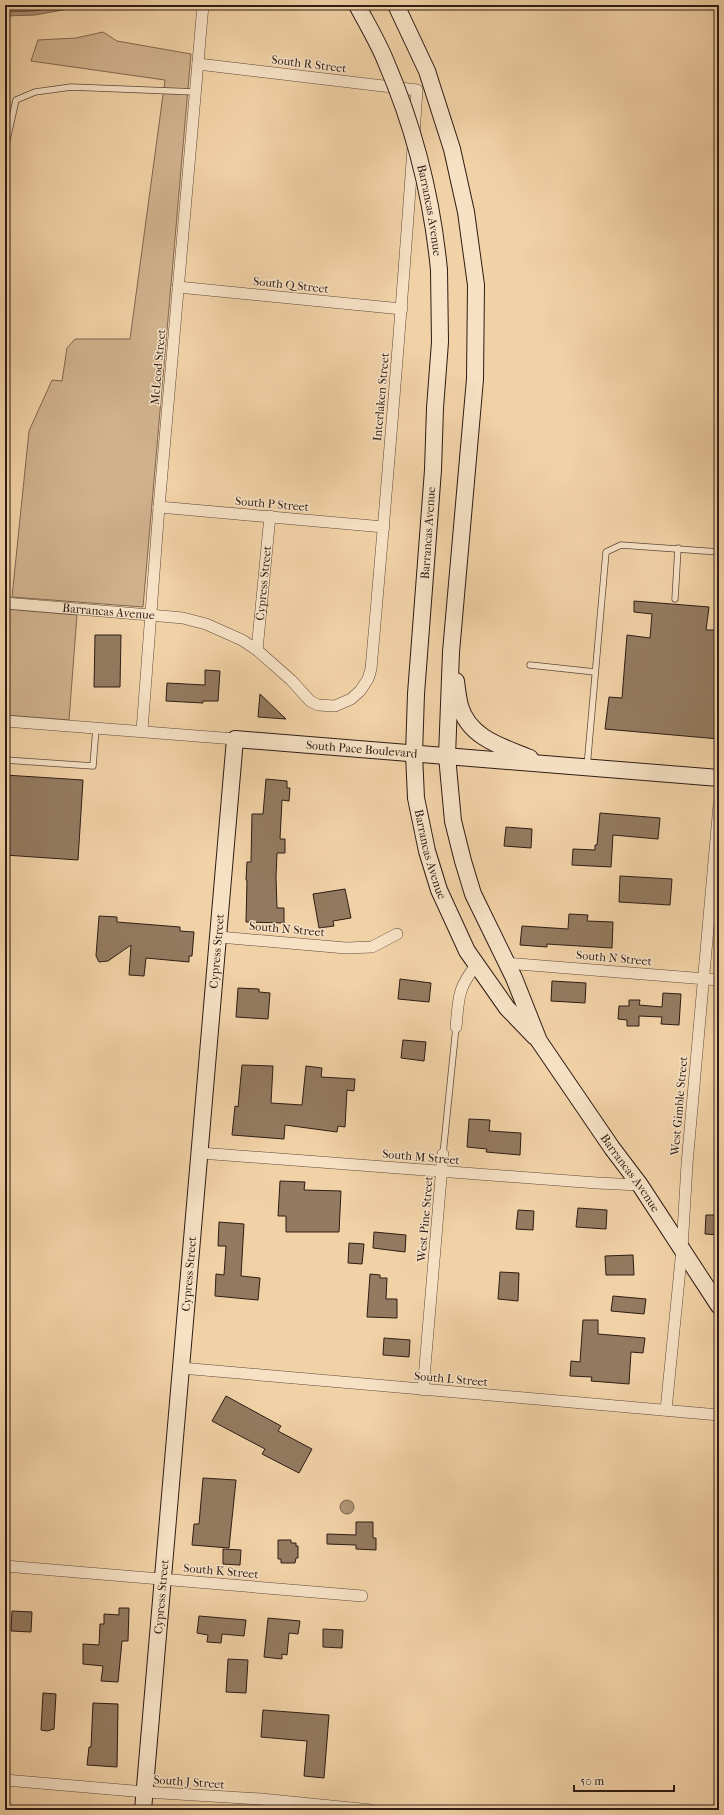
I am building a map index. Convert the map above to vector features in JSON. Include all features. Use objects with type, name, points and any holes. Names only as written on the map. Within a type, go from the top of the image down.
[{"type":"main road","name":"Barrancas Avenue","points":[[357,5],[386,60],[409,120],[428,193],[435,232],[438,270],[440,342],[433,470],[418,664],[414,754],[416,798],[427,851],[439,890],[467,951],[507,1008],[539,1040],[612,1148],[640,1185],[719,1306]]},
{"type":"main road","name":"Barrancas Avenue","points":[[396,5],[427,70],[448,134],[460,180],[474,266],[476,322],[475,379],[451,652],[446,756],[453,822],[473,894],[514,978],[539,1040]]},
{"type":"main road","points":[[451,652],[460,706],[465,717],[477,733],[493,743],[545,764]]},
{"type":"main road","name":"South Pace Boulevard","points":[[236,738],[414,754],[719,778]]},
{"type":"main road","name":"Cypress Street","points":[[143,1810],[236,738]]},
{"type":"street","name":"McLeod Street","points":[[142,731],[159,507],[203,5]]},
{"type":"street","name":"South R Street","points":[[198,64],[417,90]]},
{"type":"street","name":"Interlaken Street","points":[[351,699],[360,692],[368,680],[371,669],[402,310],[417,90]]},
{"type":"street","name":"South Q Street","points":[[178,287],[402,310]]},
{"type":"street","name":"South P Street","points":[[159,507],[384,527]]},
{"type":"street","name":"Cypress Street","points":[[257,650],[270,516]]},
{"type":"street","name":"Barrancas Avenue","points":[[5,603],[183,618],[206,624],[242,640],[257,650],[291,680],[310,701],[325,706],[335,706],[351,699]]},
{"type":"street","name":"South Pace Boulevard","points":[[5,722],[236,738]]},
{"type":"street","name":"West Gimble Street","points":[[666,1410],[682,1249],[687,1164],[702,978],[719,805]]},
{"type":"street","name":"South N Street","points":[[219,937],[346,948],[372,947],[397,934]]},
{"type":"street","name":"South N Street","points":[[506,963],[719,980]]},
{"type":"street","points":[[456,1027],[460,991],[476,965]]},
{"type":"street","name":"South M Street","points":[[200,1154],[640,1185]]},
{"type":"street","name":"West Pine Street","points":[[423,1390],[443,1154]]},
{"type":"street","name":"South L Street","points":[[181,1368],[719,1415]]},
{"type":"street","name":"South K Street","points":[[5,1566],[362,1596]]},
{"type":"street","name":"South J Street","points":[[5,1780],[145,1792],[262,1799],[371,1810]]},
{"type":"lane","points":[[5,149],[16,100],[35,92],[71,87],[196,92]]},
{"type":"lane","points":[[587,767],[606,552],[621,544],[719,552]]},
{"type":"lane","points":[[675,599],[678,548]]},
{"type":"lane","points":[[530,665],[596,672]]},
{"type":"lane","points":[[5,760],[93,766],[96,728]]},
{"type":"lane","name":"West Pine Street","points":[[443,1154],[456,1027]]},
{"type":"shaded area","points":[[103,32],[117,41],[191,54],[143,607],[12,597],[29,431],[52,380],[62,381],[67,348],[75,339],[130,339],[165,80],[31,61],[38,40],[76,38]]},
{"type":"shaded area","points":[[5,609],[77,615],[69,720],[5,715]]},
{"type":"water","points":[[5,5],[83,5],[35,15],[5,16]]},
{"type":"water","points":[[344,1500],[350,1500],[354,1504],[354,1510],[350,1514],[344,1514],[340,1510],[340,1504]]},
{"type":"building","points":[[634,601],[709,607],[706,630],[719,630],[719,739],[605,729],[609,697],[622,698],[627,635],[650,638],[652,614],[634,612]]},
{"type":"building","points":[[95,635],[121,635],[120,687],[94,687]]},
{"type":"building","points":[[205,670],[220,671],[218,701],[203,701],[203,703],[166,701],[167,683],[205,685]]},
{"type":"building","points":[[260,694],[286,719],[258,717]]},
{"type":"building","points":[[5,775],[83,780],[78,860],[5,855]]},
{"type":"building","points":[[266,779],[287,781],[287,788],[290,788],[289,801],[282,800],[280,839],[285,839],[285,853],[277,853],[277,908],[284,908],[284,923],[246,922],[247,862],[251,862],[252,814],[263,814]]},
{"type":"building","points":[[600,813],[660,818],[658,839],[613,835],[611,867],[572,865],[573,849],[595,850],[595,845],[597,845]]},
{"type":"building","points":[[506,827],[532,829],[531,848],[504,846]]},
{"type":"building","points":[[620,876],[672,879],[670,905],[619,902]]},
{"type":"building","points":[[345,889],[351,918],[333,921],[334,926],[319,928],[313,894]]},
{"type":"building","points":[[569,914],[588,915],[587,921],[613,922],[612,948],[547,944],[547,947],[520,945],[522,926],[568,929]]},
{"type":"building","points":[[99,916],[117,917],[117,922],[180,927],[180,931],[194,932],[192,956],[189,956],[189,962],[146,958],[144,976],[129,975],[131,945],[108,961],[99,962],[96,956]]},
{"type":"building","points":[[400,979],[431,983],[429,1002],[398,999]]},
{"type":"building","points":[[552,981],[586,983],[585,1003],[551,1001]]},
{"type":"building","points":[[238,988],[259,989],[259,992],[270,993],[268,1019],[236,1017]]},
{"type":"building","points":[[663,993],[681,994],[679,1025],[661,1024],[662,1017],[639,1016],[639,1026],[627,1026],[627,1020],[618,1019],[619,1006],[629,1006],[629,1000],[640,1000],[639,1005],[662,1007]]},
{"type":"building","points":[[403,1040],[426,1042],[424,1061],[401,1058]]},
{"type":"building","points":[[242,1065],[273,1066],[271,1103],[302,1105],[306,1066],[322,1068],[321,1077],[355,1079],[354,1091],[347,1090],[345,1127],[338,1126],[337,1132],[285,1125],[284,1139],[232,1135],[235,1106],[238,1107]]},
{"type":"building","points":[[469,1119],[490,1120],[489,1131],[521,1133],[520,1155],[486,1152],[487,1149],[467,1147]]},
{"type":"building","points":[[280,1181],[305,1182],[304,1190],[341,1191],[339,1232],[286,1232],[286,1216],[278,1216]]},
{"type":"building","points":[[578,1208],[607,1210],[606,1229],[576,1227]]},
{"type":"building","points":[[518,1210],[534,1211],[533,1230],[516,1229]]},
{"type":"building","points":[[706,1215],[719,1215],[719,1235],[705,1234]]},
{"type":"building","points":[[219,1222],[244,1224],[241,1276],[260,1278],[258,1300],[215,1296],[216,1274],[224,1275],[226,1246],[218,1246]]},
{"type":"building","points":[[374,1232],[406,1235],[405,1252],[373,1248]]},
{"type":"building","points":[[349,1243],[364,1244],[362,1264],[348,1263]]},
{"type":"building","points":[[633,1255],[634,1275],[606,1275],[605,1256]]},
{"type":"building","points":[[500,1272],[519,1273],[518,1301],[498,1299]]},
{"type":"building","points":[[370,1274],[380,1275],[380,1278],[387,1278],[386,1299],[397,1299],[397,1318],[367,1317]]},
{"type":"building","points":[[613,1296],[646,1299],[644,1314],[611,1311]]},
{"type":"building","points":[[583,1320],[598,1320],[598,1334],[645,1338],[643,1353],[631,1352],[629,1384],[591,1381],[592,1377],[570,1376],[571,1361],[580,1362]]},
{"type":"building","points":[[384,1338],[410,1340],[409,1357],[383,1355]]},
{"type":"building","points":[[226,1396],[281,1426],[278,1431],[312,1449],[299,1473],[262,1454],[265,1449],[212,1421]]},
{"type":"building","points":[[203,1478],[236,1480],[229,1548],[192,1545],[194,1524],[199,1524]]},
{"type":"building","points":[[356,1522],[373,1522],[373,1538],[376,1538],[376,1550],[356,1549],[356,1545],[327,1544],[327,1534],[356,1535]]},
{"type":"building","points":[[278,1540],[291,1540],[291,1543],[296,1543],[296,1546],[298,1546],[298,1558],[296,1558],[295,1563],[281,1563],[281,1559],[278,1559]]},
{"type":"building","points":[[223,1549],[241,1550],[240,1565],[223,1564]]},
{"type":"building","points":[[119,1608],[129,1608],[128,1641],[122,1641],[118,1682],[101,1681],[103,1666],[83,1664],[83,1644],[99,1645],[100,1624],[104,1624],[104,1614],[119,1615]]},
{"type":"building","points":[[12,1611],[32,1612],[31,1632],[11,1631]]},
{"type":"building","points":[[199,1616],[246,1620],[244,1636],[222,1634],[221,1643],[207,1642],[208,1635],[197,1633]]},
{"type":"building","points":[[268,1618],[300,1621],[298,1634],[289,1633],[287,1655],[282,1654],[282,1659],[264,1657]]},
{"type":"building","points":[[323,1629],[343,1630],[342,1648],[323,1647]]},
{"type":"building","points":[[228,1659],[248,1660],[246,1693],[226,1692]]},
{"type":"building","points":[[43,1693],[56,1694],[54,1729],[47,1731],[41,1730]]},
{"type":"building","points":[[93,1703],[118,1704],[117,1767],[87,1765],[89,1747],[91,1747]]},
{"type":"building","points":[[263,1710],[329,1715],[324,1778],[304,1776],[307,1741],[261,1737]]}]
